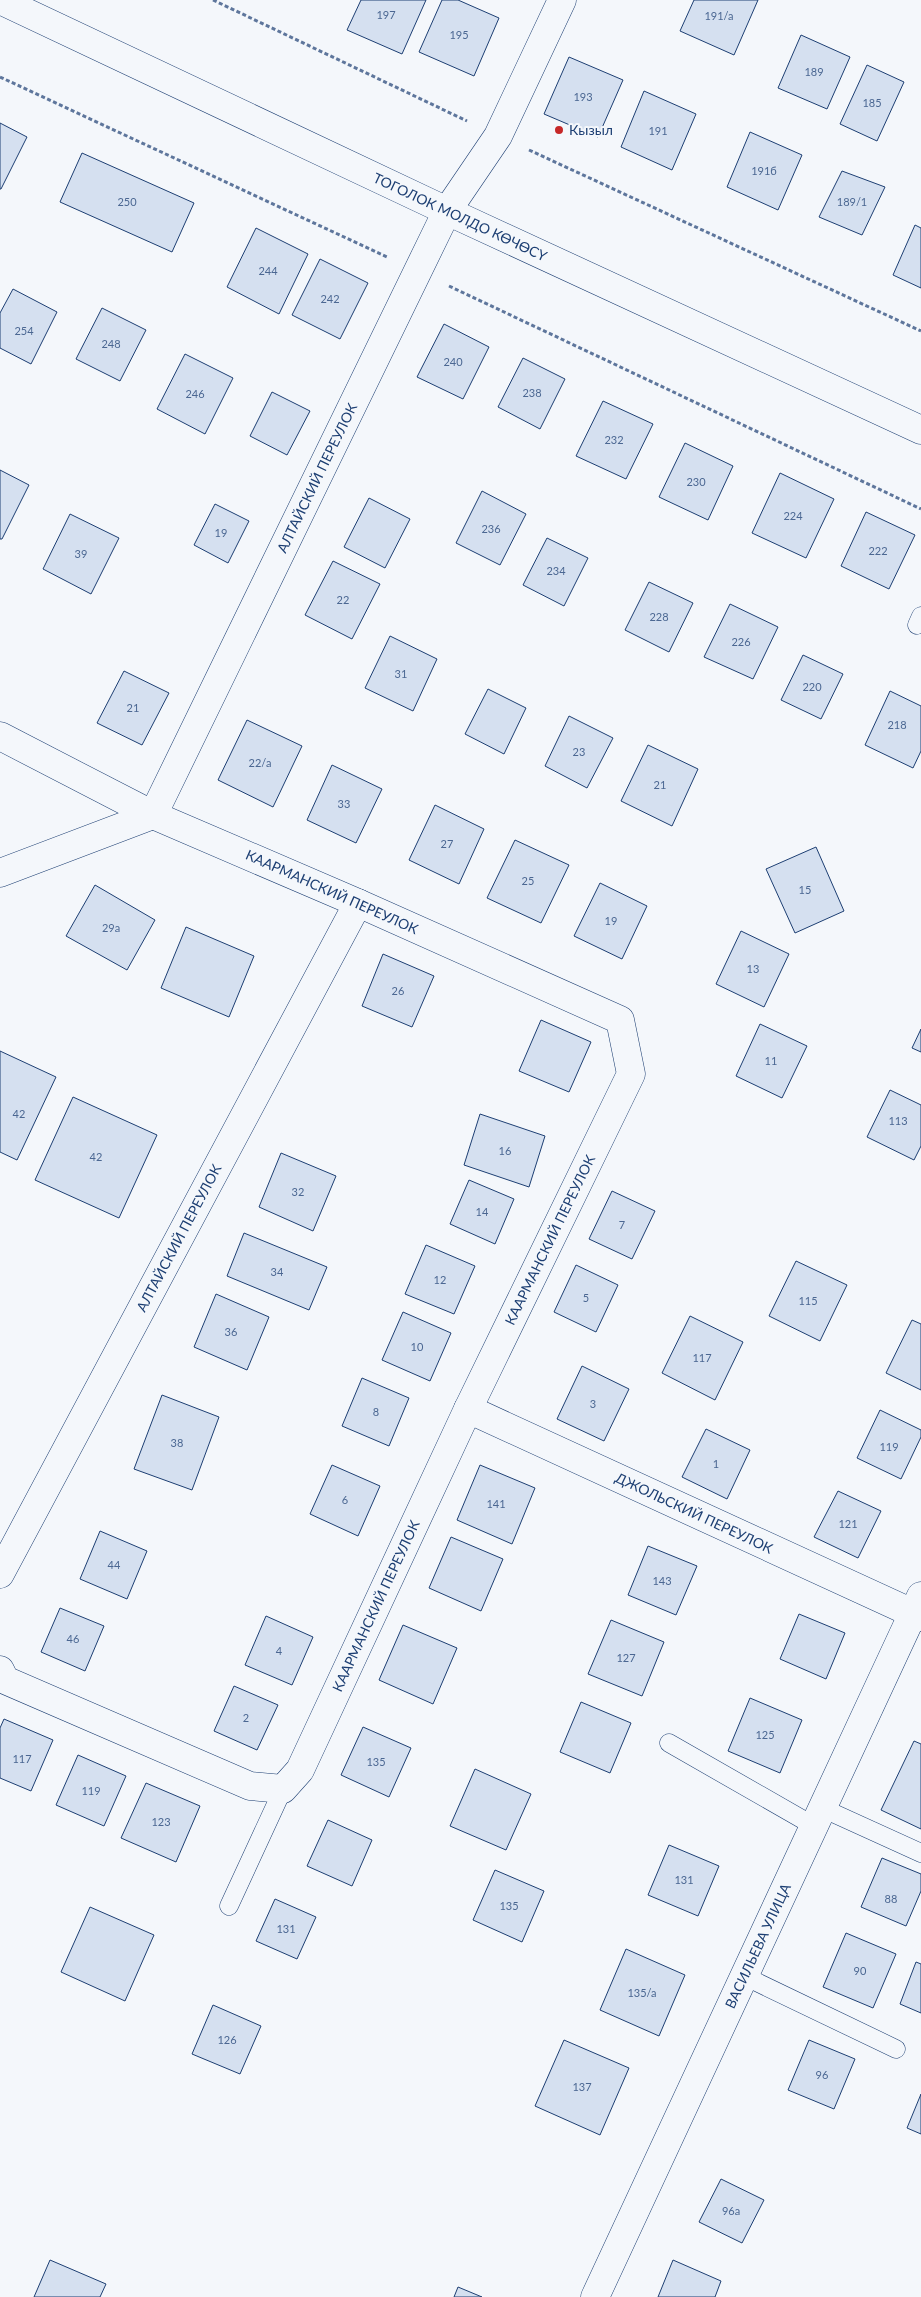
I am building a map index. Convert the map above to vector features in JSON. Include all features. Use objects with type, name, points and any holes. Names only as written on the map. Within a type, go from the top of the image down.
[{"type":"street","name":"ТОГОЛОК МОЛДО КӨЧӨСҮ","points":[[0,0],[447,211],[921,430]]},
{"type":"street","name":"АЛТАЙСКИЙ ПЕРЕУЛОК","points":[[153,815],[447,211],[498,136],[562,0]]},
{"type":"street","name":"КААРМАНСКИЙ ПЕРЕУЛОК","points":[[0,736],[153,815],[358,903],[620,1020],[631,1074],[468,1409],[300,1770],[283,1789]]},
{"type":"street","points":[[0,873],[153,815]]},
{"type":"street","name":"АЛТАЙСКИЙ ПЕРЕУЛОК","points":[[0,1574],[358,903]]},
{"type":"street","name":"ДЖОЛЬСКИЙ ПЕРЕУЛОК","points":[[468,1409],[918,1609]]},
{"type":"street","name":"ВАСИЛЬЕВА УЛИЦА","points":[[595,2297],[818,1817],[918,1609]]},
{"type":"street","points":[[2,1680],[250,1786],[283,1789]]},
{"type":"lane","points":[[669,1743],[818,1817],[921,1853]]},
{"type":"lane","points":[[229,1906],[283,1789]]},
{"type":"lane","points":[[744,1976],[896,2049]]},
{"type":"path","points":[[213,0],[498,136],[921,331]]},
{"type":"path","points":[[0,77],[921,508]]},
{"type":"building","points":[[361,0],[426,0],[402,54],[347,30]]},
{"type":"building","points":[[442,0],[458,0],[499,18],[474,76],[419,52]]},
{"type":"building","points":[[694,0],[758,0],[734,55],[680,31]]},
{"type":"building","points":[[801,35],[850,57],[827,109],[778,88]]},
{"type":"building","points":[[569,57],[623,80],[598,137],[544,114]]},
{"type":"building","points":[[867,65],[904,82],[877,141],[840,124]]},
{"type":"building","points":[[644,91],[696,114],[672,170],[621,147]]},
{"type":"building","points":[[0,123],[27,137],[1,189],[0,189]]},
{"type":"building","points":[[750,132],[802,155],[778,210],[727,187]]},
{"type":"building","points":[[82,153],[194,203],[172,252],[60,202]]},
{"type":"building","points":[[842,171],[885,187],[862,235],[819,217]]},
{"type":"building","points":[[915,225],[921,228],[921,288],[893,275]]},
{"type":"building","points":[[256,228],[308,254],[279,314],[227,287]]},
{"type":"building","points":[[320,259],[368,283],[340,339],[292,315]]},
{"type":"building","points":[[13,289],[57,312],[31,364],[0,348],[0,313]]},
{"type":"building","points":[[102,308],[146,330],[120,381],[76,359]]},
{"type":"building","points":[[444,324],[489,347],[463,399],[417,377]]},
{"type":"building","points":[[185,354],[233,378],[205,434],[157,409]]},
{"type":"building","points":[[523,358],[565,379],[540,429],[498,407]]},
{"type":"building","points":[[272,392],[310,411],[287,455],[250,436]]},
{"type":"building","points":[[603,401],[653,424],[626,479],[576,456]]},
{"type":"building","points":[[685,443],[733,466],[708,520],[659,497]]},
{"type":"building","points":[[0,470],[29,485],[2,539],[0,539]]},
{"type":"building","points":[[780,473],[834,499],[806,558],[752,533]]},
{"type":"building","points":[[482,491],[526,514],[500,565],[456,543]]},
{"type":"building","points":[[369,498],[410,519],[385,568],[344,547]]},
{"type":"building","points":[[215,504],[249,521],[228,563],[194,545]]},
{"type":"building","points":[[866,512],[915,535],[889,589],[841,566]]},
{"type":"building","points":[[70,514],[119,538],[91,594],[43,569]]},
{"type":"building","points":[[547,538],[588,558],[564,606],[523,585]]},
{"type":"building","points":[[333,561],[380,584],[352,639],[305,615]]},
{"type":"building","points":[[649,582],[693,603],[669,652],[625,630]]},
{"type":"building","points":[[730,604],[778,627],[753,679],[704,657]]},
{"type":"building","points":[[390,636],[437,659],[413,711],[365,688]]},
{"type":"building","points":[[803,655],[843,674],[821,719],[781,700]]},
{"type":"building","points":[[124,671],[169,693],[142,745],[97,723]]},
{"type":"building","points":[[488,689],[526,708],[504,754],[465,734]]},
{"type":"building","points":[[890,691],[921,706],[921,751],[913,768],[865,745]]},
{"type":"building","points":[[569,716],[613,738],[587,788],[545,766]]},
{"type":"building","points":[[247,720],[302,746],[273,807],[218,780]]},
{"type":"building","points":[[648,745],[698,769],[672,826],[621,801]]},
{"type":"building","points":[[332,765],[382,789],[356,843],[307,820]]},
{"type":"building","points":[[435,805],[484,829],[459,884],[409,860]]},
{"type":"building","points":[[515,840],[569,865],[541,923],[487,898]]},
{"type":"building","points":[[816,847],[844,911],[795,933],[766,869]]},
{"type":"building","points":[[600,883],[647,906],[622,959],[574,936]]},
{"type":"building","points":[[95,885],[155,920],[127,970],[66,936]]},
{"type":"building","points":[[186,927],[254,956],[229,1017],[161,988]]},
{"type":"building","points":[[741,931],[789,954],[764,1007],[716,984]]},
{"type":"building","points":[[383,954],[434,976],[412,1027],[362,1006]]},
{"type":"building","points":[[541,1020],[591,1042],[569,1092],[519,1071]]},
{"type":"building","points":[[760,1024],[807,1046],[782,1098],[736,1076]]},
{"type":"building","points":[[921,1029],[921,1052],[912,1048]]},
{"type":"building","points":[[0,1051],[56,1077],[17,1160],[0,1152]]},
{"type":"building","points":[[890,1090],[921,1105],[921,1146],[914,1160],[867,1137]]},
{"type":"building","points":[[73,1097],[157,1135],[119,1218],[35,1180]]},
{"type":"building","points":[[480,1114],[545,1136],[529,1187],[464,1165]]},
{"type":"building","points":[[281,1153],[336,1176],[313,1231],[259,1207]]},
{"type":"building","points":[[469,1180],[514,1199],[495,1244],[450,1224]]},
{"type":"building","points":[[612,1191],[655,1211],[632,1259],[589,1239]]},
{"type":"building","points":[[244,1233],[327,1267],[309,1310],[227,1276]]},
{"type":"building","points":[[426,1245],[475,1266],[454,1314],[405,1294]]},
{"type":"building","points":[[796,1261],[847,1285],[820,1341],[769,1316]]},
{"type":"building","points":[[576,1265],[618,1285],[596,1332],[554,1312]]},
{"type":"building","points":[[216,1294],[269,1317],[247,1370],[194,1347]]},
{"type":"building","points":[[403,1312],[451,1333],[430,1381],[382,1360]]},
{"type":"building","points":[[690,1316],[743,1342],[715,1400],[662,1373]]},
{"type":"building","points":[[912,1320],[921,1324],[921,1390],[886,1373]]},
{"type":"building","points":[[582,1366],[629,1389],[604,1441],[557,1419]]},
{"type":"building","points":[[362,1378],[409,1398],[389,1446],[342,1426]]},
{"type":"building","points":[[162,1395],[219,1417],[192,1490],[134,1469]]},
{"type":"building","points":[[880,1410],[921,1430],[921,1437],[901,1479],[857,1458]]},
{"type":"building","points":[[706,1429],[750,1450],[727,1499],[682,1477]]},
{"type":"building","points":[[332,1465],[380,1486],[358,1536],[310,1514]]},
{"type":"building","points":[[480,1465],[535,1488],[512,1544],[457,1520]]},
{"type":"building","points":[[838,1491],[881,1511],[858,1558],[814,1537]]},
{"type":"building","points":[[100,1531],[147,1551],[127,1599],[80,1579]]},
{"type":"building","points":[[451,1537],[503,1559],[481,1611],[429,1588]]},
{"type":"building","points":[[648,1546],[697,1566],[676,1615],[628,1595]]},
{"type":"building","points":[[60,1608],[104,1626],[85,1671],[41,1652]]},
{"type":"building","points":[[799,1614],[845,1633],[826,1679],[780,1659]]},
{"type":"building","points":[[266,1616],[313,1637],[292,1685],[245,1665]]},
{"type":"building","points":[[611,1620],[664,1642],[642,1696],[588,1674]]},
{"type":"building","points":[[403,1625],[457,1648],[433,1704],[379,1680]]},
{"type":"building","points":[[234,1686],[278,1705],[257,1750],[214,1731]]},
{"type":"building","points":[[750,1698],[802,1720],[780,1773],[728,1751]]},
{"type":"building","points":[[581,1702],[631,1723],[610,1773],[560,1752]]},
{"type":"building","points":[[4,1719],[53,1740],[31,1791],[0,1778],[0,1728]]},
{"type":"building","points":[[363,1727],[411,1748],[389,1797],[341,1775]]},
{"type":"building","points":[[914,1741],[921,1744],[921,1829],[881,1810]]},
{"type":"building","points":[[78,1755],[126,1776],[104,1826],[56,1805]]},
{"type":"building","points":[[475,1769],[531,1794],[506,1850],[450,1826]]},
{"type":"building","points":[[146,1783],[200,1806],[176,1862],[121,1838]]},
{"type":"building","points":[[328,1820],[372,1840],[352,1886],[307,1866]]},
{"type":"building","points":[[669,1845],[719,1866],[698,1916],[648,1895]]},
{"type":"building","points":[[882,1858],[921,1874],[921,1891],[906,1926],[861,1907]]},
{"type":"building","points":[[495,1870],[544,1891],[522,1942],[473,1920]]},
{"type":"building","points":[[275,1899],[316,1917],[297,1959],[256,1941]]},
{"type":"building","points":[[90,1907],[154,1935],[125,2001],[61,1972]]},
{"type":"building","points":[[846,1933],[896,1954],[873,2008],[823,1987]]},
{"type":"building","points":[[626,1949],[685,1975],[659,2036],[600,2010]]},
{"type":"building","points":[[916,1962],[921,1964],[921,2013],[900,2004]]},
{"type":"building","points":[[213,2005],[261,2026],[240,2074],[192,2054]]},
{"type":"building","points":[[564,2040],[629,2068],[600,2135],[535,2106]]},
{"type":"building","points":[[809,2040],[855,2059],[834,2109],[788,2090]]},
{"type":"building","points":[[921,2094],[921,2134],[907,2128]]},
{"type":"building","points":[[721,2179],[764,2200],[742,2243],[699,2222]]},
{"type":"building","points":[[50,2260],[106,2284],[100,2297],[34,2297]]},
{"type":"building","points":[[673,2260],[721,2281],[715,2297],[658,2297]]},
{"type":"building","points":[[458,2287],[482,2297],[454,2297]]},
{"type":"place","name":"Кызыл","points":[[559,130]]}]
